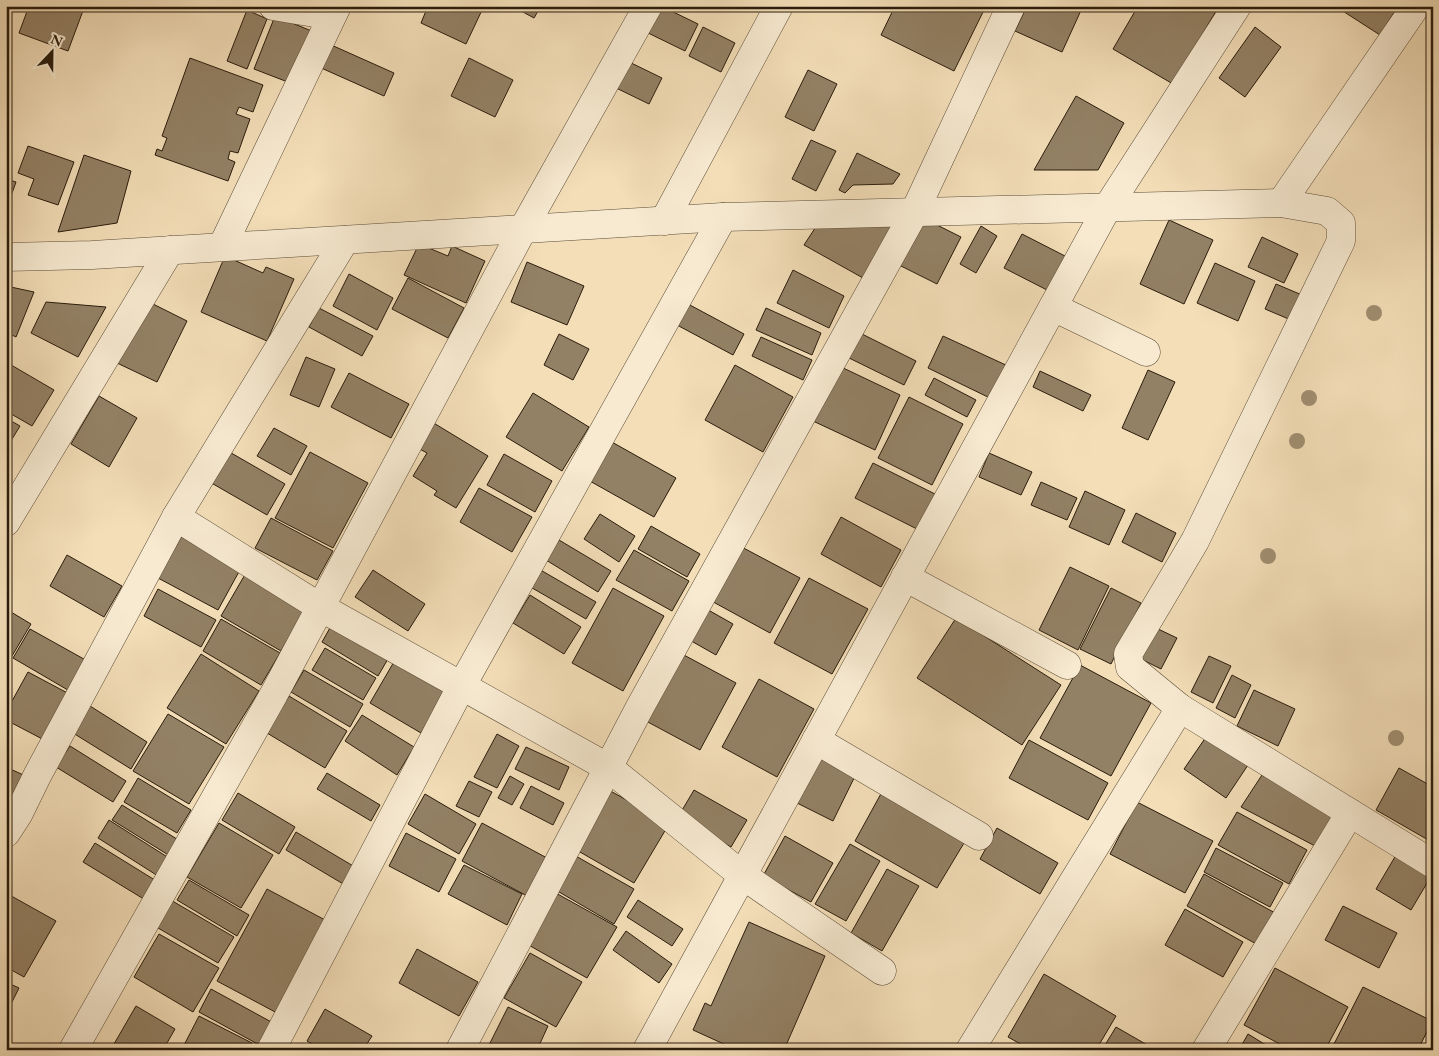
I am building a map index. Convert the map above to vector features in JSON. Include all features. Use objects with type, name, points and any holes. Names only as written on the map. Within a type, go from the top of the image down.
[{"type":"street","points":[[222,247],[335,11],[274,6]]},
{"type":"street","points":[[73,1050],[269,703],[523,229],[648,6]]},
{"type":"street","points":[[664,221],[779,6]]},
{"type":"street","points":[[460,1050],[640,707],[914,213],[1011,6]]},
{"type":"street","points":[[647,1050],[1107,208],[1237,6]]},
{"type":"street","points":[[1281,203],[1416,6]]},
{"type":"street","points":[[6,257],[170,250],[723,217],[1281,203],[1327,212],[1341,224],[1341,241],[1195,541],[1128,654],[1130,668],[1180,708],[1433,864]]},
{"type":"street","points":[[271,1050],[461,687],[723,217]]},
{"type":"street","points":[[6,833],[19,813],[176,518],[345,240]]},
{"type":"street","points":[[6,522],[170,250]]},
{"type":"street","points":[[1053,307],[1146,352]]},
{"type":"street","points":[[176,518],[320,607],[609,768],[742,876],[882,971]]},
{"type":"street","points":[[905,577],[1067,665]]},
{"type":"street","points":[[970,1050],[1180,708]]},
{"type":"street","points":[[816,740],[979,836]]},
{"type":"street","points":[[1206,1050],[1350,813]]},
{"type":"building","points":[[29,6],[80,6],[84,8],[68,51],[19,33]]},
{"type":"building","points":[[428,6],[479,6],[483,8],[466,44],[421,23]]},
{"type":"building","points":[[512,6],[541,6],[534,18]]},
{"type":"building","points":[[661,6],[698,24],[685,51],[644,31]]},
{"type":"building","points":[[895,6],[971,6],[983,12],[954,71],[881,35]]},
{"type":"building","points":[[1027,6],[1083,6],[1062,52],[1015,31]]},
{"type":"building","points":[[1138,6],[1219,6],[1173,84],[1113,49]]},
{"type":"building","points":[[1335,6],[1398,6],[1380,35]]},
{"type":"building","points":[[247,10],[267,19],[247,69],[227,61]]},
{"type":"building","points":[[275,16],[314,32],[293,84],[254,69]]},
{"type":"building","points":[[703,27],[735,43],[721,72],[689,56]]},
{"type":"building","points":[[1255,27],[1281,47],[1245,97],[1219,78]]},
{"type":"building","points":[[329,44],[394,73],[384,96],[319,67]]},
{"type":"building","points":[[190,58],[263,85],[253,112],[239,107],[236,114],[250,119],[238,153],[230,151],[228,159],[235,162],[228,181],[155,155],[157,149],[162,151],[167,138],[162,136]]},
{"type":"building","points":[[469,58],[513,80],[495,117],[451,96]]},
{"type":"building","points":[[623,59],[662,78],[649,104],[610,85]]},
{"type":"building","points":[[808,70],[837,84],[814,131],[785,117]]},
{"type":"building","points":[[1076,96],[1124,123],[1098,170],[1034,170]]},
{"type":"building","points":[[811,140],[836,151],[816,191],[792,179]]},
{"type":"building","points":[[28,146],[74,162],[58,205],[28,195],[34,179],[18,173]]},
{"type":"building","points":[[857,153],[900,174],[893,184],[853,185],[845,193],[839,190]]},
{"type":"building","points":[[84,155],[131,171],[117,223],[58,232]]},
{"type":"building","points":[[6,179],[16,182],[6,210]]},
{"type":"building","points":[[923,218],[961,237],[937,284],[899,265]]},
{"type":"building","points":[[821,219],[895,223],[863,278],[804,245]]},
{"type":"building","points":[[1169,220],[1213,240],[1184,304],[1140,284]]},
{"type":"building","points":[[981,226],[997,236],[976,273],[960,264]]},
{"type":"building","points":[[1022,234],[1065,256],[1047,290],[1004,268]]},
{"type":"building","points":[[1262,237],[1298,254],[1284,283],[1248,267]]},
{"type":"building","points":[[419,244],[448,256],[452,246],[485,261],[466,303],[404,275]]},
{"type":"building","points":[[225,256],[263,273],[266,267],[294,279],[267,341],[201,312]]},
{"type":"building","points":[[527,262],[584,286],[567,325],[511,302]]},
{"type":"building","points":[[1215,263],[1255,281],[1238,321],[1197,303]]},
{"type":"building","points":[[793,270],[844,296],[829,328],[777,303]]},
{"type":"building","points":[[349,274],[393,298],[377,330],[333,306]]},
{"type":"building","points":[[408,278],[464,308],[448,338],[392,309]]},
{"type":"building","points":[[1276,284],[1302,295],[1291,320],[1265,309]]},
{"type":"building","points":[[6,286],[34,292],[16,337],[6,332]]},
{"type":"building","points":[[147,301],[187,321],[157,382],[117,363]]},
{"type":"building","points":[[46,302],[106,307],[78,357],[31,333]]},
{"type":"building","points":[[688,304],[744,334],[733,355],[677,325]]},
{"type":"building","points":[[319,308],[373,336],[362,356],[309,327]]},
{"type":"building","points":[[766,308],[821,333],[812,355],[756,330]]},
{"type":"building","points":[[858,332],[916,361],[904,385],[845,356]]},
{"type":"building","points":[[559,334],[589,349],[573,380],[544,365]]},
{"type":"building","points":[[943,336],[1008,366],[992,399],[928,368]]},
{"type":"building","points":[[761,337],[812,360],[803,380],[752,356]]},
{"type":"building","points":[[306,357],[335,369],[319,407],[290,395]]},
{"type":"building","points":[[6,362],[54,390],[32,426],[6,411]]},
{"type":"building","points":[[735,365],[793,397],[763,452],[705,420]]},
{"type":"building","points":[[839,366],[900,395],[875,450],[813,421]]},
{"type":"building","points":[[1148,370],[1175,382],[1148,440],[1122,428]]},
{"type":"building","points":[[1040,371],[1091,395],[1083,411],[1033,387]]},
{"type":"building","points":[[349,373],[409,404],[391,438],[331,407]]},
{"type":"building","points":[[934,378],[976,400],[967,417],[925,395]]},
{"type":"building","points":[[533,393],[589,427],[562,471],[506,437]]},
{"type":"building","points":[[99,396],[137,418],[109,467],[71,444]]},
{"type":"building","points":[[909,397],[963,424],[932,485],[878,458]]},
{"type":"building","points":[[6,418],[20,426],[6,449]]},
{"type":"building","points":[[432,422],[488,456],[456,508],[434,495],[437,491],[413,476],[427,453],[416,447]]},
{"type":"building","points":[[274,428],[307,446],[291,475],[257,456]]},
{"type":"building","points":[[610,441],[676,478],[654,517],[588,480]]},
{"type":"building","points":[[226,450],[285,484],[267,515],[208,481]]},
{"type":"building","points":[[310,452],[368,483],[333,548],[275,518]]},
{"type":"building","points":[[989,453],[1032,472],[1021,495],[979,477]]},
{"type":"building","points":[[504,454],[552,481],[535,512],[487,485]]},
{"type":"building","points":[[873,463],[937,495],[919,530],[855,498]]},
{"type":"building","points":[[1041,482],[1077,498],[1067,520],[1031,505]]},
{"type":"building","points":[[479,488],[532,517],[512,552],[460,522]]},
{"type":"building","points":[[1085,491],[1125,510],[1109,545],[1069,527]]},
{"type":"building","points":[[1136,513],[1176,533],[1162,562],[1122,542]]},
{"type":"building","points":[[600,514],[635,536],[619,562],[584,539]]},
{"type":"building","points":[[841,517],[901,550],[881,587],[821,554]]},
{"type":"building","points":[[271,518],[333,551],[317,580],[255,548]]},
{"type":"building","points":[[188,525],[247,557],[218,610],[158,578]]},
{"type":"building","points":[[651,526],[700,554],[687,577],[638,549]]},
{"type":"building","points":[[559,540],[611,571],[598,592],[546,560]]},
{"type":"building","points":[[736,544],[800,578],[770,633],[706,598]]},
{"type":"building","points":[[634,550],[689,581],[672,611],[616,580]]},
{"type":"building","points":[[67,555],[122,586],[104,617],[50,586]]},
{"type":"building","points":[[254,559],[314,594],[281,651],[221,616]]},
{"type":"building","points":[[1070,567],[1109,586],[1078,650],[1039,630]]},
{"type":"building","points":[[537,568],[596,602],[586,619],[527,585]]},
{"type":"building","points":[[373,570],[425,604],[408,631],[355,597]]},
{"type":"building","points":[[809,578],[868,609],[832,674],[774,643]]},
{"type":"building","points":[[613,588],[664,616],[623,691],[572,663]]},
{"type":"building","points":[[1111,588],[1141,603],[1111,664],[1080,649]]},
{"type":"building","points":[[158,589],[216,620],[201,647],[144,616]]},
{"type":"building","points":[[530,595],[581,627],[564,654],[513,623]]},
{"type":"building","points":[[703,607],[733,624],[716,655],[686,638]]},
{"type":"building","points":[[6,609],[31,624],[12,656],[6,653]]},
{"type":"building","points":[[956,618],[1061,685],[1022,745],[917,678]]},
{"type":"building","points":[[221,619],[280,653],[261,685],[203,651]]},
{"type":"building","points":[[335,619],[392,652],[378,676],[322,642]]},
{"type":"building","points":[[1156,628],[1177,638],[1161,669],[1141,659]]},
{"type":"building","points":[[30,629],[91,663],[73,693],[13,658]]},
{"type":"building","points":[[325,648],[376,678],[363,700],[312,670]]},
{"type":"building","points":[[201,654],[259,691],[226,744],[167,708]]},
{"type":"building","points":[[682,654],[736,683],[700,750],[646,721]]},
{"type":"building","points":[[1209,656],[1231,666],[1213,703],[1191,692]]},
{"type":"building","points":[[395,660],[446,690],[421,733],[370,703]]},
{"type":"building","points":[[1080,665],[1151,703],[1111,776],[1040,738]]},
{"type":"building","points":[[304,670],[363,704],[350,727],[291,692]]},
{"type":"building","points":[[28,672],[75,697],[50,743],[6,720],[6,712]]},
{"type":"building","points":[[1232,675],[1251,685],[1235,718],[1216,708]]},
{"type":"building","points":[[759,679],[814,709],[777,777],[722,747]]},
{"type":"building","points":[[1254,690],[1295,709],[1278,746],[1237,726]]},
{"type":"building","points":[[289,696],[347,731],[325,768],[267,733]]},
{"type":"building","points":[[90,706],[147,742],[131,769],[73,733]]},
{"type":"building","points":[[168,714],[224,747],[189,804],[133,771]]},
{"type":"building","points":[[362,715],[414,747],[397,775],[345,741]]},
{"type":"building","points":[[497,734],[519,746],[497,788],[474,777]]},
{"type":"building","points":[[1206,737],[1248,765],[1226,798],[1184,769]]},
{"type":"building","points":[[1029,740],[1108,783],[1088,820],[1009,778]]},
{"type":"building","points":[[70,746],[126,781],[113,802],[56,767]]},
{"type":"building","points":[[526,747],[569,767],[559,790],[515,769]]},
{"type":"building","points":[[822,753],[858,770],[833,821],[797,803]]},
{"type":"building","points":[[6,767],[32,779],[19,805],[6,799]]},
{"type":"building","points":[[1399,768],[1433,787],[1433,838],[1430,841],[1376,810]]},
{"type":"building","points":[[327,773],[380,805],[371,821],[317,789]]},
{"type":"building","points":[[1262,775],[1333,816],[1315,846],[1241,807]]},
{"type":"building","points":[[510,776],[524,784],[512,805],[498,798]]},
{"type":"building","points":[[138,778],[191,810],[177,833],[124,802]]},
{"type":"building","points":[[469,781],[492,792],[479,817],[456,806]]},
{"type":"building","points":[[531,786],[564,803],[553,825],[520,808]]},
{"type":"building","points":[[607,789],[669,824],[634,883],[573,848]]},
{"type":"building","points":[[694,790],[747,820],[731,847],[678,817]]},
{"type":"building","points":[[883,790],[967,838],[937,888],[855,841]]},
{"type":"building","points":[[238,793],[295,827],[279,854],[222,820]]},
{"type":"building","points":[[425,794],[476,824],[459,854],[408,824]]},
{"type":"building","points":[[1137,802],[1213,841],[1185,893],[1110,854]]},
{"type":"building","points":[[122,805],[180,841],[170,856],[112,820]]},
{"type":"building","points":[[1237,812],[1307,850],[1289,884],[1218,845]]},
{"type":"building","points":[[109,820],[169,858],[158,876],[98,838]]},
{"type":"building","points":[[219,823],[273,855],[241,908],[187,877]]},
{"type":"building","points":[[482,823],[547,858],[527,896],[462,861]]},
{"type":"building","points":[[997,828],[1058,863],[1040,894],[980,859]]},
{"type":"building","points":[[296,832],[360,870],[350,888],[286,850]]},
{"type":"building","points":[[406,833],[456,859],[439,892],[389,866]]},
{"type":"building","points":[[785,836],[833,863],[811,902],[763,876]]},
{"type":"building","points":[[95,843],[158,882],[147,901],[83,862]]},
{"type":"building","points":[[850,844],[880,861],[846,921],[815,904]]},
{"type":"building","points":[[1216,848],[1283,883],[1270,907],[1204,872]]},
{"type":"building","points":[[1399,850],[1433,873],[1411,910],[1376,889]]},
{"type":"building","points":[[574,855],[634,889],[614,924],[554,889]]},
{"type":"building","points":[[464,865],[522,894],[507,925],[448,894]]},
{"type":"building","points":[[887,869],[919,886],[882,951],[851,933]]},
{"type":"building","points":[[1204,874],[1277,914],[1260,946],[1187,906]]},
{"type":"building","points":[[189,880],[249,915],[237,936],[177,900]]},
{"type":"building","points":[[267,889],[327,921],[277,1013],[217,981]]},
{"type":"building","points":[[554,892],[617,927],[587,978],[525,943]]},
{"type":"building","points":[[6,893],[56,921],[24,977],[6,967]]},
{"type":"building","points":[[169,899],[234,937],[218,963],[153,925]]},
{"type":"building","points":[[638,900],[683,929],[672,946],[627,917]]},
{"type":"building","points":[[1343,906],[1397,933],[1379,968],[1325,940]]},
{"type":"building","points":[[1185,909],[1243,942],[1223,977],[1165,945]]},
{"type":"building","points":[[749,922],[825,956],[784,1050],[737,1050],[693,1030],[705,1003],[711,1006]]},
{"type":"building","points":[[626,931],[672,964],[659,983],[613,950]]},
{"type":"building","points":[[159,934],[219,968],[193,1012],[134,977]]},
{"type":"building","points":[[417,949],[478,982],[459,1016],[399,983]]},
{"type":"building","points":[[530,953],[582,982],[556,1027],[504,998]]},
{"type":"building","points":[[1275,968],[1348,1007],[1325,1050],[1291,1050],[1244,1025]]},
{"type":"building","points":[[1044,974],[1116,1016],[1096,1050],[1031,1050],[1008,1037]]},
{"type":"building","points":[[6,982],[19,988],[6,1014]]},
{"type":"building","points":[[1363,987],[1432,1021],[1418,1050],[1331,1050]]},
{"type":"building","points":[[211,989],[275,1024],[263,1047],[199,1012]]},
{"type":"building","points":[[136,1006],[175,1029],[163,1050],[124,1050],[114,1044]]},
{"type":"building","points":[[508,1007],[548,1026],[537,1050],[499,1050],[489,1045]]},
{"type":"building","points":[[325,1009],[372,1036],[363,1050],[322,1050],[307,1041]]},
{"type":"building","points":[[199,1016],[252,1043],[248,1050],[182,1049]]},
{"type":"building","points":[[1116,1027],[1156,1050],[1102,1050]]},
{"type":"building","points":[[1248,1034],[1274,1050],[1239,1050]]}]
